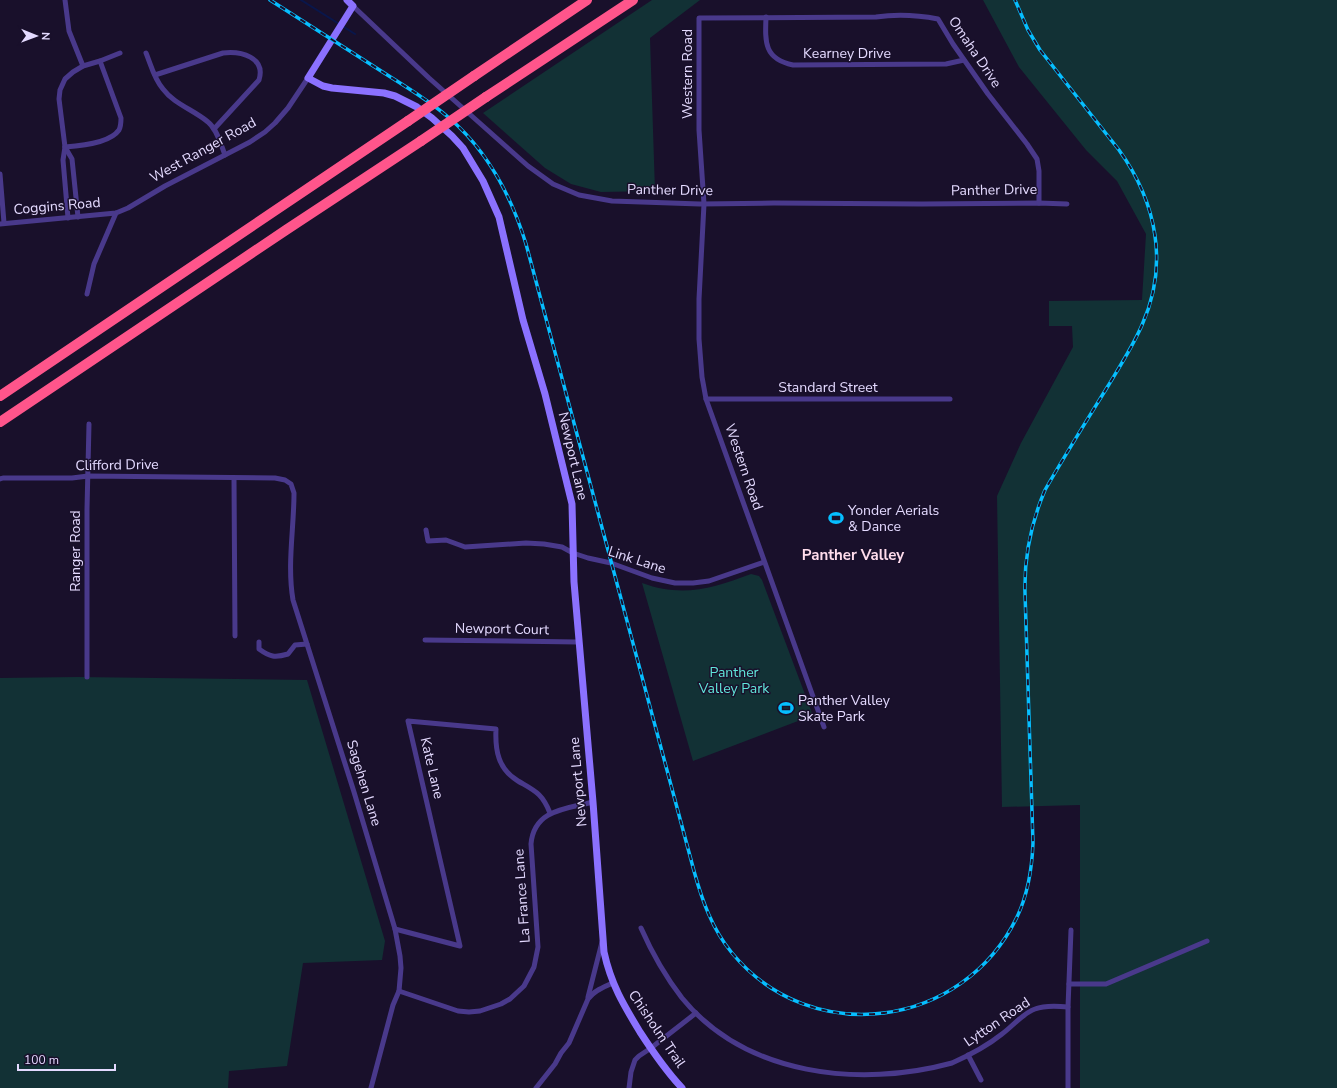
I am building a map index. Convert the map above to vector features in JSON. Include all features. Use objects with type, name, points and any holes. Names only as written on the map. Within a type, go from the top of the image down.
[{"type":"highway","points":[[0,396],[587,0]]},
{"type":"highway","points":[[0,422],[633,0]]},
{"type":"street","points":[[65,0],[69,31],[83,66]]},
{"type":"street","name":"Panther Drive","points":[[347,0],[429,78],[537,174],[570,192],[600,200],[704,204],[1067,204]]},
{"type":"street","name":"West Ranger Road","points":[[116,213],[128,208],[165,186],[250,142],[265,132],[288,108],[353,6]]},
{"type":"street","name":"Omaha Drive","points":[[700,18],[876,17],[895,15],[938,18],[964,60],[988,94],[1038,159],[1039,203]]},
{"type":"street","name":"Kearney Drive","points":[[766,17],[765,40],[770,50],[776,58],[793,65],[946,64],[964,60]]},
{"type":"street","name":"Western Road","points":[[700,18],[699,130],[704,204],[699,295],[699,339],[702,377],[706,399],[824,727]]},
{"type":"street","points":[[146,52],[158,84],[174,100],[209,122],[214,129],[225,155]]},
{"type":"street","points":[[68,218],[63,160],[65,147],[59,99],[60,90],[65,79],[73,72],[83,66],[120,53]]},
{"type":"street","points":[[155,75],[223,53],[241,53],[251,57],[258,65],[261,74],[259,80],[214,129]]},
{"type":"street","points":[[65,147],[92,143],[106,139],[113,136],[119,130],[121,118],[100,61]]},
{"type":"street","name":"Newport Lane","points":[[308,78],[323,86],[332,88],[384,93],[395,96],[418,107],[452,136],[463,148],[491,198],[500,223],[523,320],[545,394],[572,504],[578,642],[593,802],[602,941],[606,964],[613,983]]},
{"type":"street","points":[[65,147],[72,159],[78,217]]},
{"type":"street","points":[[0,174],[2,224]]},
{"type":"street","points":[[87,294],[94,264],[116,213]]},
{"type":"street","name":"Coggins Road","points":[[2,224],[116,213]]},
{"type":"street","name":"Standard Street","points":[[706,399],[950,399]]},
{"type":"street","name":"Ranger Road","points":[[87,677],[87,509],[89,424]]},
{"type":"street","name":"Clifford Drive","points":[[0,479],[72,478],[88,476],[275,478],[285,480],[291,484]]},
{"type":"street","points":[[234,478],[235,636]]},
{"type":"street","name":"Sagehen Lane","points":[[291,484],[294,493],[291,556],[291,588],[293,600],[354,792],[394,929],[401,968],[399,991],[393,1005],[371,1088]]},
{"type":"street","name":"Link Lane","points":[[426,530],[428,541],[446,540],[465,547],[526,543],[562,547],[573,553],[588,558],[611,562],[652,578],[675,583],[709,581],[764,562]]},
{"type":"street","name":"Newport Court","points":[[425,640],[578,642]]},
{"type":"street","points":[[259,642],[259,649],[267,655],[276,657],[288,654],[295,645],[307,644]]},
{"type":"street","name":"Kate Lane","points":[[394,929],[460,946],[408,720],[496,729],[497,753],[505,769],[517,781],[536,792],[547,805],[550,814]]},
{"type":"street","name":"La France Lane","points":[[399,991],[458,1011],[469,1012],[480,1011],[501,1004],[510,999],[524,986],[534,967],[538,947],[531,838],[537,824],[550,814],[593,802]]},
{"type":"street","points":[[641,928],[652,952],[665,974],[683,999],[696,1013],[726,1038],[742,1048],[777,1065],[813,1076]]},
{"type":"street","points":[[1068,1088],[1068,1006],[1071,930]]},
{"type":"street","points":[[536,1088],[569,1043],[588,999],[602,941]]},
{"type":"street","points":[[1069,984],[1106,984],[1207,941]]},
{"type":"street","points":[[588,999],[598,990],[613,983]]},
{"type":"street","name":"Chisholm Trail","points":[[613,983],[625,1008],[651,1048],[669,1074],[682,1088]]},
{"type":"street","name":"Lytton Road","points":[[894,1079],[932,1070],[968,1056],[1002,1034],[1034,1009],[1048,1006],[1068,1006]]},
{"type":"street","points":[[629,1088],[630,1072],[635,1060],[696,1013]]},
{"type":"street","points":[[968,1056],[982,1080]]},
{"type":"green space","points":[[652,0],[700,0],[650,38],[655,191],[601,192],[571,184],[545,168],[483,113]]},
{"type":"green space","points":[[983,0],[1337,0],[1337,1088],[1080,1088],[1080,805],[1002,807],[997,496],[1021,443],[1073,347],[1072,326],[1049,326],[1049,301],[1142,300],[1146,234],[1117,181],[1086,150],[1019,67]]},
{"type":"green space","name":"Panther Valley Park","points":[[751,574],[759,576],[762,580],[812,713],[808,722],[798,721],[693,761],[642,583],[671,590],[698,589],[711,587]]},
{"type":"green space","points":[[78,677],[307,680],[385,941],[382,960],[303,963],[287,1066],[229,1071],[228,1088],[0,1088],[0,678]]},
{"type":"waterway","points":[[301,0],[355,34]]},
{"type":"railway","points":[[270,0],[440,110],[475,144],[496,174],[513,208],[526,244],[694,871],[708,914],[725,944],[732,953],[765,984],[802,1004],[843,1013],[884,1013],[924,1003],[961,983],[992,955],[1017,917],[1021,908],[1029,881],[1033,843],[1025,593],[1029,540],[1045,490],[1122,363],[1142,325],[1150,302],[1155,280],[1157,257],[1155,235],[1150,213],[1132,170],[1119,150],[1040,50],[1028,30],[1015,0]]},
{"type":"place","name":"Yonder Aerials & Dance","points":[[836,518]]},
{"type":"place","name":"Panther Valley Skate Park","points":[[786,708]]},
{"type":"district","name":"Panther Valley","points":[[853,555]]}]
